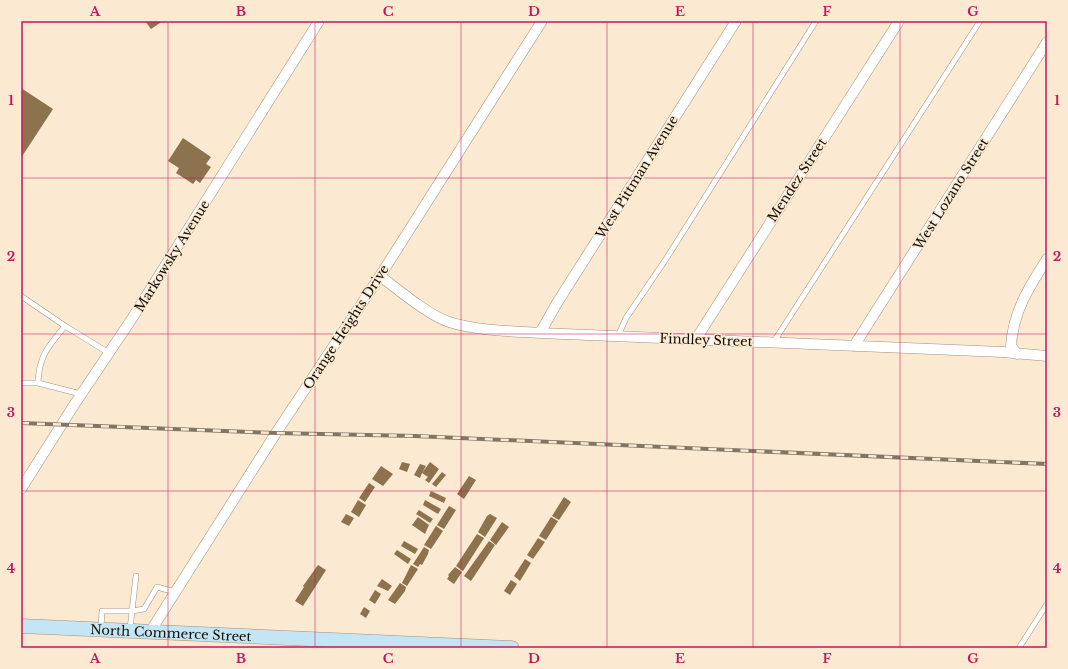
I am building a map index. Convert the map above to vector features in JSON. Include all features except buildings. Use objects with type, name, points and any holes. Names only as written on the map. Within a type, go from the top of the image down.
[{"type":"main road","name":"North Commerce Street","points":[[21,626],[512,648]]},
{"type":"street","name":"Markowsky Avenue","points":[[21,489],[319,21]]},
{"type":"street","name":"Orange Heights Drive","points":[[150,632],[276,433],[380,276],[542,21]]},
{"type":"street","name":"West Pittman Avenue","points":[[540,333],[557,303],[736,21]]},
{"type":"street","name":"Mendez Street","points":[[696,339],[899,21]]},
{"type":"street","name":"West Lozano Street","points":[[854,346],[1047,42]]},
{"type":"street","points":[[1016,354],[1010,346],[1012,329],[1019,306],[1047,259]]},
{"type":"street","name":"Findley Street","points":[[380,276],[421,306],[448,321],[481,329],[1047,356]]},
{"type":"lane","points":[[618,336],[626,318],[666,259],[816,21]]},
{"type":"lane","points":[[773,343],[980,21]]},
{"type":"lane","points":[[21,296],[31,304],[109,353]]},
{"type":"lane","points":[[38,382],[38,367],[46,350],[65,326]]},
{"type":"lane","points":[[21,383],[38,382],[81,394]]},
{"type":"lane","points":[[130,631],[136,576]]},
{"type":"lane","points":[[101,630],[102,611],[132,611],[144,609],[157,587],[175,592]]},
{"type":"lane","points":[[1020,648],[1047,604]]},
{"type":"railway","points":[[21,423],[276,433],[415,436],[1047,464]]}]
